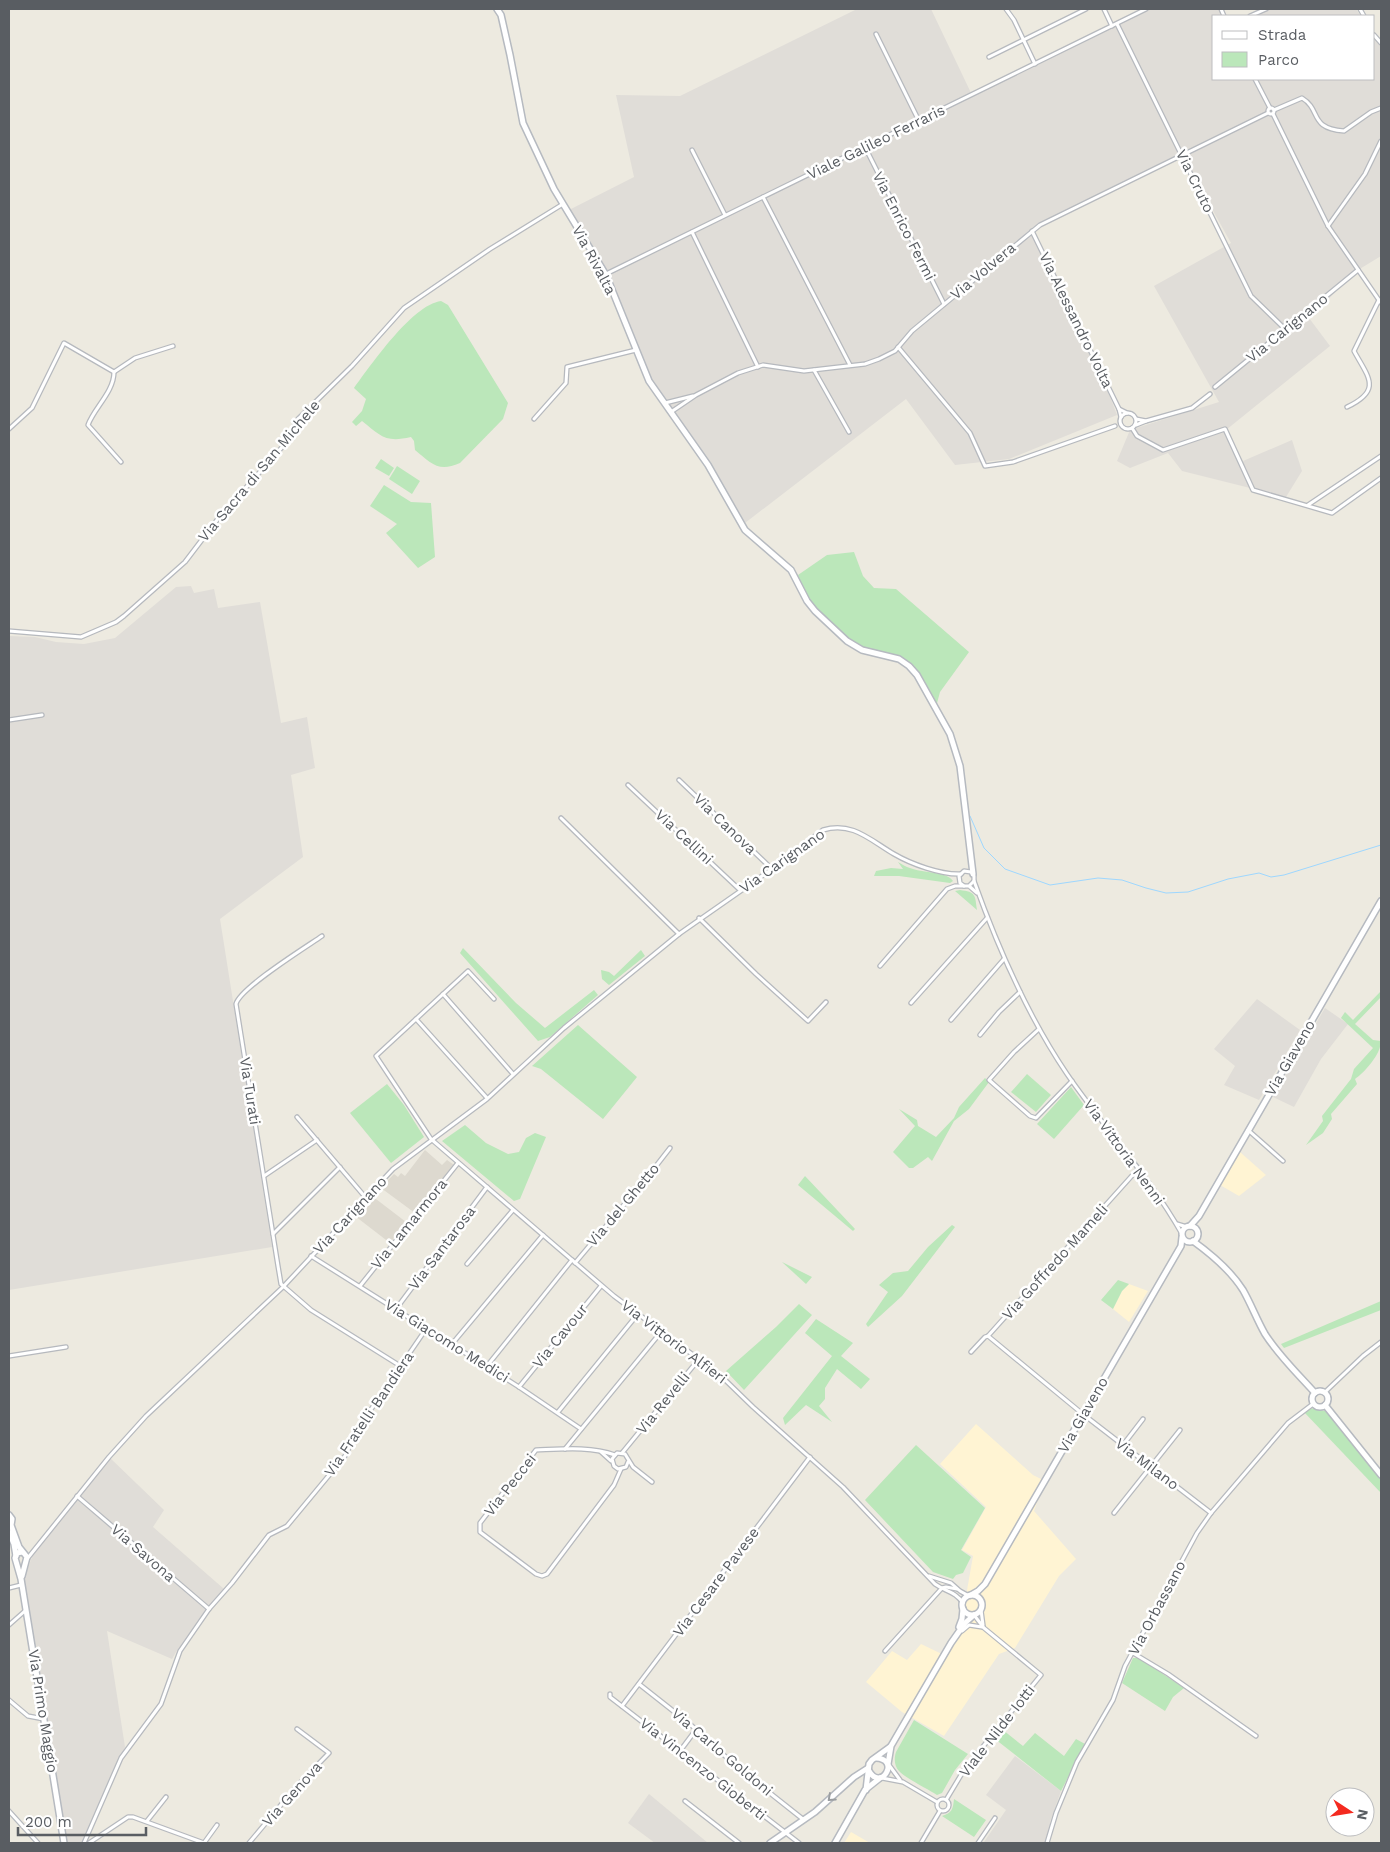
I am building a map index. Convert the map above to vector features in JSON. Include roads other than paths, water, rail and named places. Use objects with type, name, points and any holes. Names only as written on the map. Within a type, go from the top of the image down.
[{"type":"main road","name":"Via Rivalta","points":[[497,9],[501,15],[523,123],[554,189],[606,274],[649,381],[708,465],[740,524],[790,570],[807,601],[815,611],[847,641],[862,650],[899,659],[909,666],[917,675],[950,734],[960,766],[972,862],[971,873]]},
{"type":"main road","name":"Via Giaveno","points":[[1191,1242],[1196,1239],[1193,1229],[1200,1216],[1381,901]]},
{"type":"main road","name":"Via Giaveno","points":[[951,1643],[962,1619],[965,1599],[979,1591],[985,1584],[1181,1246],[1183,1230],[1193,1229]]},
{"type":"main road","points":[[1193,1229],[1207,1252]]},
{"type":"main road","points":[[1182,1235],[1185,1240],[1207,1252],[1229,1272],[1242,1288],[1269,1339],[1299,1378],[1315,1393]]},
{"type":"main road","points":[[1181,1246],[1191,1242]]},
{"type":"main road","points":[[1315,1393],[1324,1393],[1328,1399],[1325,1405],[1320,1407],[1313,1404],[1312,1397],[1315,1393]]},
{"type":"main road","points":[[1325,1405],[1381,1475]]},
{"type":"main road","points":[[9,1515],[12,1519],[10,1526],[18,1547],[26,1554],[26,1561],[19,1563],[16,1558],[18,1552],[22,1552]]},
{"type":"main road","name":"Via Primo Maggio","points":[[9,1532],[14,1544],[22,1582],[64,1843]]},
{"type":"main road","name":"Via Primo Maggio","points":[[22,1582],[26,1561]]},
{"type":"main road","name":"Via Giaveno","points":[[835,1843],[866,1790],[887,1772],[891,1746],[951,1643],[965,1623],[981,1610],[985,1584]]},
{"type":"main road","points":[[970,1595],[976,1596],[982,1602]]},
{"type":"main road","points":[[963,1606],[967,1613],[974,1615]]},
{"type":"main road","name":"Via Giaveno","points":[[866,1790],[870,1762],[891,1746]]},
{"type":"main road","points":[[876,1758],[882,1758],[888,1764]]},
{"type":"main road","points":[[770,1843],[804,1820],[854,1777],[868,1769],[874,1777],[880,1778]]},
{"type":"street","points":[[1006,9],[1014,20],[1035,64]]},
{"type":"street","points":[[989,57],[1086,9]]},
{"type":"street","points":[[1104,9],[1112,26]]},
{"type":"street","name":"Viale Galileo Ferraris","points":[[606,274],[1146,9]]},
{"type":"street","points":[[1252,15],[1266,9]]},
{"type":"street","name":"Via Cruto","points":[[1116,24],[1251,296],[1285,329]]},
{"type":"street","points":[[876,34],[919,121]]},
{"type":"street","points":[[1256,80],[1273,111],[1328,226],[1380,301],[1354,351],[1368,373],[1368,387],[1362,399],[1347,407]]},
{"type":"street","points":[[1273,111],[1302,98],[1306,100],[1326,128],[1344,131],[1371,112],[1381,108]]},
{"type":"street","name":"Via Volvera","points":[[671,412],[696,395],[738,373],[758,367],[767,365],[800,371],[814,370],[864,364],[891,354],[912,331],[1032,231],[1057,216],[1273,111]]},
{"type":"street","points":[[1328,226],[1365,174],[1381,141]]},
{"type":"street","name":"Via Enrico Fermi","points":[[865,147],[944,304]]},
{"type":"street","points":[[692,150],[725,215]]},
{"type":"street","points":[[763,197],[850,365]]},
{"type":"street","name":"Via Sacra di San Michele","points":[[9,631],[81,637],[116,622],[124,616],[185,562],[217,520],[284,445],[298,419],[352,366],[404,308],[490,249],[563,204]]},
{"type":"street","name":"Via Alessandro Volta","points":[[1032,231],[1119,409],[1121,419]]},
{"type":"street","points":[[692,232],[758,367]]},
{"type":"street","name":"Via Carignano","points":[[1215,388],[1358,270]]},
{"type":"street","points":[[9,430],[32,408],[64,343],[114,372]]},
{"type":"street","points":[[114,372],[135,358],[173,346]]},
{"type":"street","points":[[898,347],[970,433],[985,466],[1013,462],[1115,426],[1122,426],[1127,429],[1132,428],[1146,421],[1192,408],[1210,394]]},
{"type":"street","points":[[534,419],[566,383],[566,367],[636,350]]},
{"type":"street","points":[[814,370],[850,432]]},
{"type":"street","points":[[114,372],[114,377],[108,391],[88,425],[121,462]]},
{"type":"street","name":"Via Volvera","points":[[665,403],[696,395]]},
{"type":"street","points":[[1119,409],[1136,419],[1146,421]]},
{"type":"street","points":[[1115,426],[1128,414]]},
{"type":"street","points":[[1121,419],[1122,426]]},
{"type":"street","points":[[1135,425],[1136,419]]},
{"type":"street","points":[[1132,428],[1137,436],[1163,450],[1224,429],[1253,490],[1332,513],[1381,478]]},
{"type":"street","points":[[1308,505],[1381,456]]},
{"type":"street","points":[[9,720],[42,715]]},
{"type":"street","name":"Via Canova","points":[[679,780],[772,868]]},
{"type":"street","name":"Via Cellini","points":[[628,785],[740,890]]},
{"type":"street","points":[[561,818],[679,934]]},
{"type":"street","name":"Via Carignano","points":[[26,1561],[109,1457],[146,1416],[283,1287],[393,1169],[487,1098],[564,1028],[699,918],[772,868],[822,830],[834,826],[856,831],[894,854],[917,865],[960,878],[966,886]]},
{"type":"street","points":[[955,886],[964,871],[971,873]]},
{"type":"street","name":"Via Vittoria Nenni","points":[[971,873],[1004,959],[1039,1029],[1072,1081],[1138,1169],[1182,1235]]},
{"type":"street","points":[[966,886],[974,881]]},
{"type":"street","points":[[880,966],[947,889],[955,886],[966,886],[978,893]]},
{"type":"street","points":[[699,918],[808,1022],[826,1002]]},
{"type":"street","points":[[911,1003],[987,918]]},
{"type":"street","name":"Via Turati","points":[[283,1287],[236,1004],[237,1000],[268,973],[322,936]]},
{"type":"street","points":[[951,1020],[1004,959]]},
{"type":"street","points":[[487,1098],[416,1019],[468,971],[494,999]]},
{"type":"street","points":[[980,1035],[999,1012],[1020,992]]},
{"type":"street","points":[[443,994],[513,1074]]},
{"type":"street","name":"Via Vittorio Alfieri","points":[[416,1019],[376,1056],[431,1139],[601,1286],[637,1315],[720,1375],[744,1399],[843,1487],[928,1576],[942,1588],[954,1592],[963,1606]]},
{"type":"street","points":[[1039,1029],[1014,1052],[989,1080],[1030,1116],[1036,1118],[1072,1081]]},
{"type":"street","points":[[297,1117],[366,1198]]},
{"type":"street","points":[[1248,1130],[1283,1161]]},
{"type":"street","points":[[264,1176],[317,1140]]},
{"type":"street","name":"Via del Ghetto","points":[[487,1366],[670,1148]]},
{"type":"street","name":"Via Lamarmora","points":[[360,1286],[458,1163]]},
{"type":"street","points":[[273,1234],[340,1167]]},
{"type":"street","name":"Via Goffredo Mameli","points":[[971,1352],[988,1336],[1138,1169]]},
{"type":"street","name":"Via Santarosa","points":[[396,1308],[487,1187]]},
{"type":"street","points":[[467,1264],[513,1210]]},
{"type":"street","points":[[1176,1224],[1193,1229]]},
{"type":"street","points":[[452,1344],[543,1235]]},
{"type":"street","name":"Via Giacomo Medici","points":[[311,1256],[519,1386],[581,1429]]},
{"type":"street","name":"Via Cavour","points":[[519,1386],[601,1286]]},
{"type":"street","points":[[283,1287],[311,1310],[402,1367]]},
{"type":"street","points":[[558,1412],[637,1315]]},
{"type":"street","name":"Via Fratelli Bandiera","points":[[84,1843],[122,1758],[161,1704],[180,1651],[209,1609],[269,1535],[287,1526],[345,1456],[359,1428],[402,1367],[426,1328]]},
{"type":"street","points":[[565,1449],[661,1332]]},
{"type":"street","name":"Via Milano","points":[[988,1336],[1084,1415],[1211,1512]]},
{"type":"street","points":[[1324,1393],[1363,1356],[1381,1342]]},
{"type":"street","points":[[9,1356],[66,1347]]},
{"type":"street","name":"Via Revelli","points":[[615,1455],[624,1454],[699,1359]]},
{"type":"street","name":"Via Orbassano","points":[[1047,1843],[1056,1813],[1077,1762],[1112,1700],[1126,1666],[1197,1533],[1211,1512],[1288,1423],[1313,1404]]},
{"type":"street","points":[[1123,1445],[1143,1419]]},
{"type":"street","points":[[1114,1513],[1180,1430]]},
{"type":"street","name":"Via Peccei","points":[[615,1455],[601,1451],[536,1450],[480,1523],[480,1532],[536,1574],[542,1576],[547,1574],[618,1477],[621,1469]]},
{"type":"street","points":[[601,1451],[616,1468],[618,1477]]},
{"type":"street","points":[[624,1454],[633,1468],[652,1482]]},
{"type":"street","points":[[612,1462],[615,1455]]},
{"type":"street","name":"Via Cesare Pavese","points":[[622,1706],[810,1457]]},
{"type":"street","points":[[626,1467],[628,1462]]},
{"type":"street","points":[[616,1468],[633,1468]]},
{"type":"street","name":"Via Savona","points":[[77,1496],[209,1609]]},
{"type":"street","points":[[22,1552],[35,1549]]},
{"type":"street","name":"Via Vittorio Alfieri","points":[[928,1576],[946,1582],[970,1595]]},
{"type":"street","points":[[9,1588],[22,1582]]},
{"type":"street","points":[[885,1651],[942,1588]]},
{"type":"street","name":"Via Vittorio Alfieri","points":[[942,1588],[957,1589]]},
{"type":"street","points":[[9,1625],[26,1610]]},
{"type":"street","points":[[981,1610],[984,1628]]},
{"type":"street","points":[[974,1615],[984,1628]]},
{"type":"street","name":"Via Giaveno","points":[[951,1643],[968,1625],[974,1624],[984,1628]]},
{"type":"street","name":"Viale Nilde Iotti","points":[[921,1843],[940,1811],[944,1812],[948,1809],[949,1804],[946,1800],[964,1770],[1041,1675],[984,1628]]},
{"type":"street","points":[[1133,1653],[1168,1674],[1256,1736]]},
{"type":"street","name":"Via Carlo Goldoni","points":[[639,1684],[804,1820]]},
{"type":"street","name":"Via Vincenzo Gioberti","points":[[610,1694],[610,1697],[799,1843]]},
{"type":"street","points":[[9,1700],[28,1716],[44,1719]]},
{"type":"street","name":"Via Genova","points":[[249,1843],[296,1787],[329,1753],[297,1729]]},
{"type":"street","points":[[680,1751],[695,1731]]},
{"type":"street","points":[[888,1764],[892,1772],[903,1782],[937,1802]]},
{"type":"street","points":[[880,1778],[903,1782]]},
{"type":"street","points":[[147,1821],[166,1797]]},
{"type":"street","points":[[937,1802],[941,1799],[946,1800]]},
{"type":"street","points":[[685,1802],[739,1843]]},
{"type":"street","points":[[937,1802],[937,1807],[940,1811]]},
{"type":"street","points":[[9,1811],[38,1843]]},
{"type":"street","points":[[89,1843],[128,1818],[133,1817],[204,1843],[217,1825]]},
{"type":"street","points":[[978,1843],[995,1818]]},
{"type":"waterway","points":[[970,816],[984,848],[1005,869],[1050,885],[1098,878],[1122,880],[1166,893],[1188,892],[1228,879],[1259,873],[1271,877],[1284,875],[1381,845]]}]
